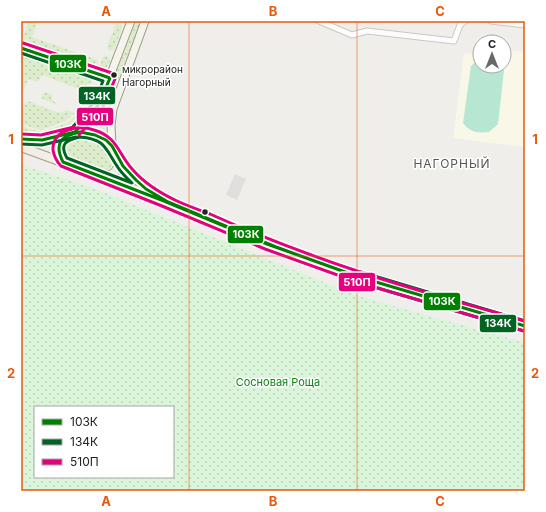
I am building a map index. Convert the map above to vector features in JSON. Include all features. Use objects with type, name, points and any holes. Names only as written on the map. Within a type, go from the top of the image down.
[{"type":"main road","points":[[75,132],[91,114],[102,98],[131,21]]},
{"type":"main road","points":[[146,21],[113,109],[111,126],[112,145],[122,164],[131,175],[145,188],[164,201]]},
{"type":"main road","points":[[21,139],[36,141],[65,136],[75,132],[84,132],[96,135],[112,145]]},
{"type":"main road","points":[[63,162],[58,154],[58,150],[59,144],[65,136]]},
{"type":"main road","points":[[21,147],[164,201],[267,244],[359,277],[525,326]]},
{"type":"main road","points":[[100,176],[106,177],[115,172],[118,168],[118,157]]},
{"type":"street","points":[[318,21],[352,34],[367,31],[454,41],[460,25],[465,21]]},
{"type":"street","points":[[491,21],[525,25]]},
{"type":"shaded area","points":[[512,50],[525,52],[525,147],[453,138],[464,53],[472,54],[472,74],[512,74]]},
{"type":"shaded area","points":[[235,174],[246,179],[237,200],[226,195]]},
{"type":"green space","points":[[29,21],[38,21],[32,37],[98,60],[95,69],[28,47],[24,41],[24,38]]},
{"type":"green space","points":[[136,21],[141,21],[111,98],[107,97]]},
{"type":"green space","points":[[116,23],[121,24],[122,29],[114,49],[109,51],[107,47]]},
{"type":"green space","points":[[21,53],[93,76],[87,92],[42,75],[38,82],[28,79],[21,97]]},
{"type":"green space","points":[[104,55],[109,57],[110,62],[105,70],[98,70]]},
{"type":"green space","points":[[472,65],[472,74],[504,74],[498,124],[489,132],[474,132],[463,123]]},
{"type":"green space","points":[[45,92],[52,95],[52,100],[58,105],[42,99],[42,95]]},
{"type":"green space","points":[[88,97],[96,97],[90,107],[74,123],[55,133],[21,136],[21,126],[41,132],[67,123],[81,111]]},
{"type":"green space","points":[[28,101],[59,113],[67,110],[75,113],[66,121],[41,130],[21,124],[23,108]]},
{"type":"green space","points":[[106,101],[110,103],[105,117],[105,130],[88,125],[99,114]]},
{"type":"green space","points":[[81,137],[99,142],[106,149],[112,163],[108,170],[103,172],[95,171],[66,159],[62,153],[66,144],[71,140]]},
{"type":"green space","name":"Сосновая Роща","points":[[21,164],[95,189],[355,295],[525,343],[525,491],[21,491]]},
{"type":"transit line","name":"510П","points":[[23,43],[112,73],[114,75],[115,79],[103,107],[79,135]]},
{"type":"transit line","name":"103К","points":[[21,48],[110,78],[99,104],[75,132]]},
{"type":"transit line","name":"134К","points":[[21,53],[103,81],[95,101],[71,129]]},
{"type":"transit line","name":"510П","points":[[22,134],[41,135],[74,127]]},
{"type":"transit line","name":"510П","points":[[524,331],[357,282],[265,249],[61,166],[54,154],[54,143],[57,137],[68,130],[81,128],[102,133],[113,142],[128,164],[143,180],[181,203],[266,238],[341,266],[525,321]]},
{"type":"transit line","name":"103К","points":[[21,139],[42,140],[75,132]]},
{"type":"transit line","name":"103К","points":[[80,132],[95,135],[106,140],[112,146],[123,166],[136,180],[146,189],[168,202],[276,247],[359,277],[267,244],[164,201],[63,162],[59,150],[61,142],[68,136],[80,132]]},
{"type":"transit line","name":"134К","points":[[21,144],[42,145],[76,137]]},
{"type":"transit line","name":"134К","points":[[80,137],[100,142],[107,149],[120,171],[132,183],[67,158],[64,149],[65,143],[80,137]]},
{"type":"transit line","name":"134К","points":[[361,272],[525,321]]},
{"type":"transit line","name":"103К","points":[[359,277],[525,326]]},
{"type":"transit line","name":"134К","points":[[357,282],[524,331]]},
{"type":"place","name":"микрорайон Нагорный","points":[[114,75]]},
{"type":"district","name":"НАГОРНЫЙ","points":[[452,164]]}]
